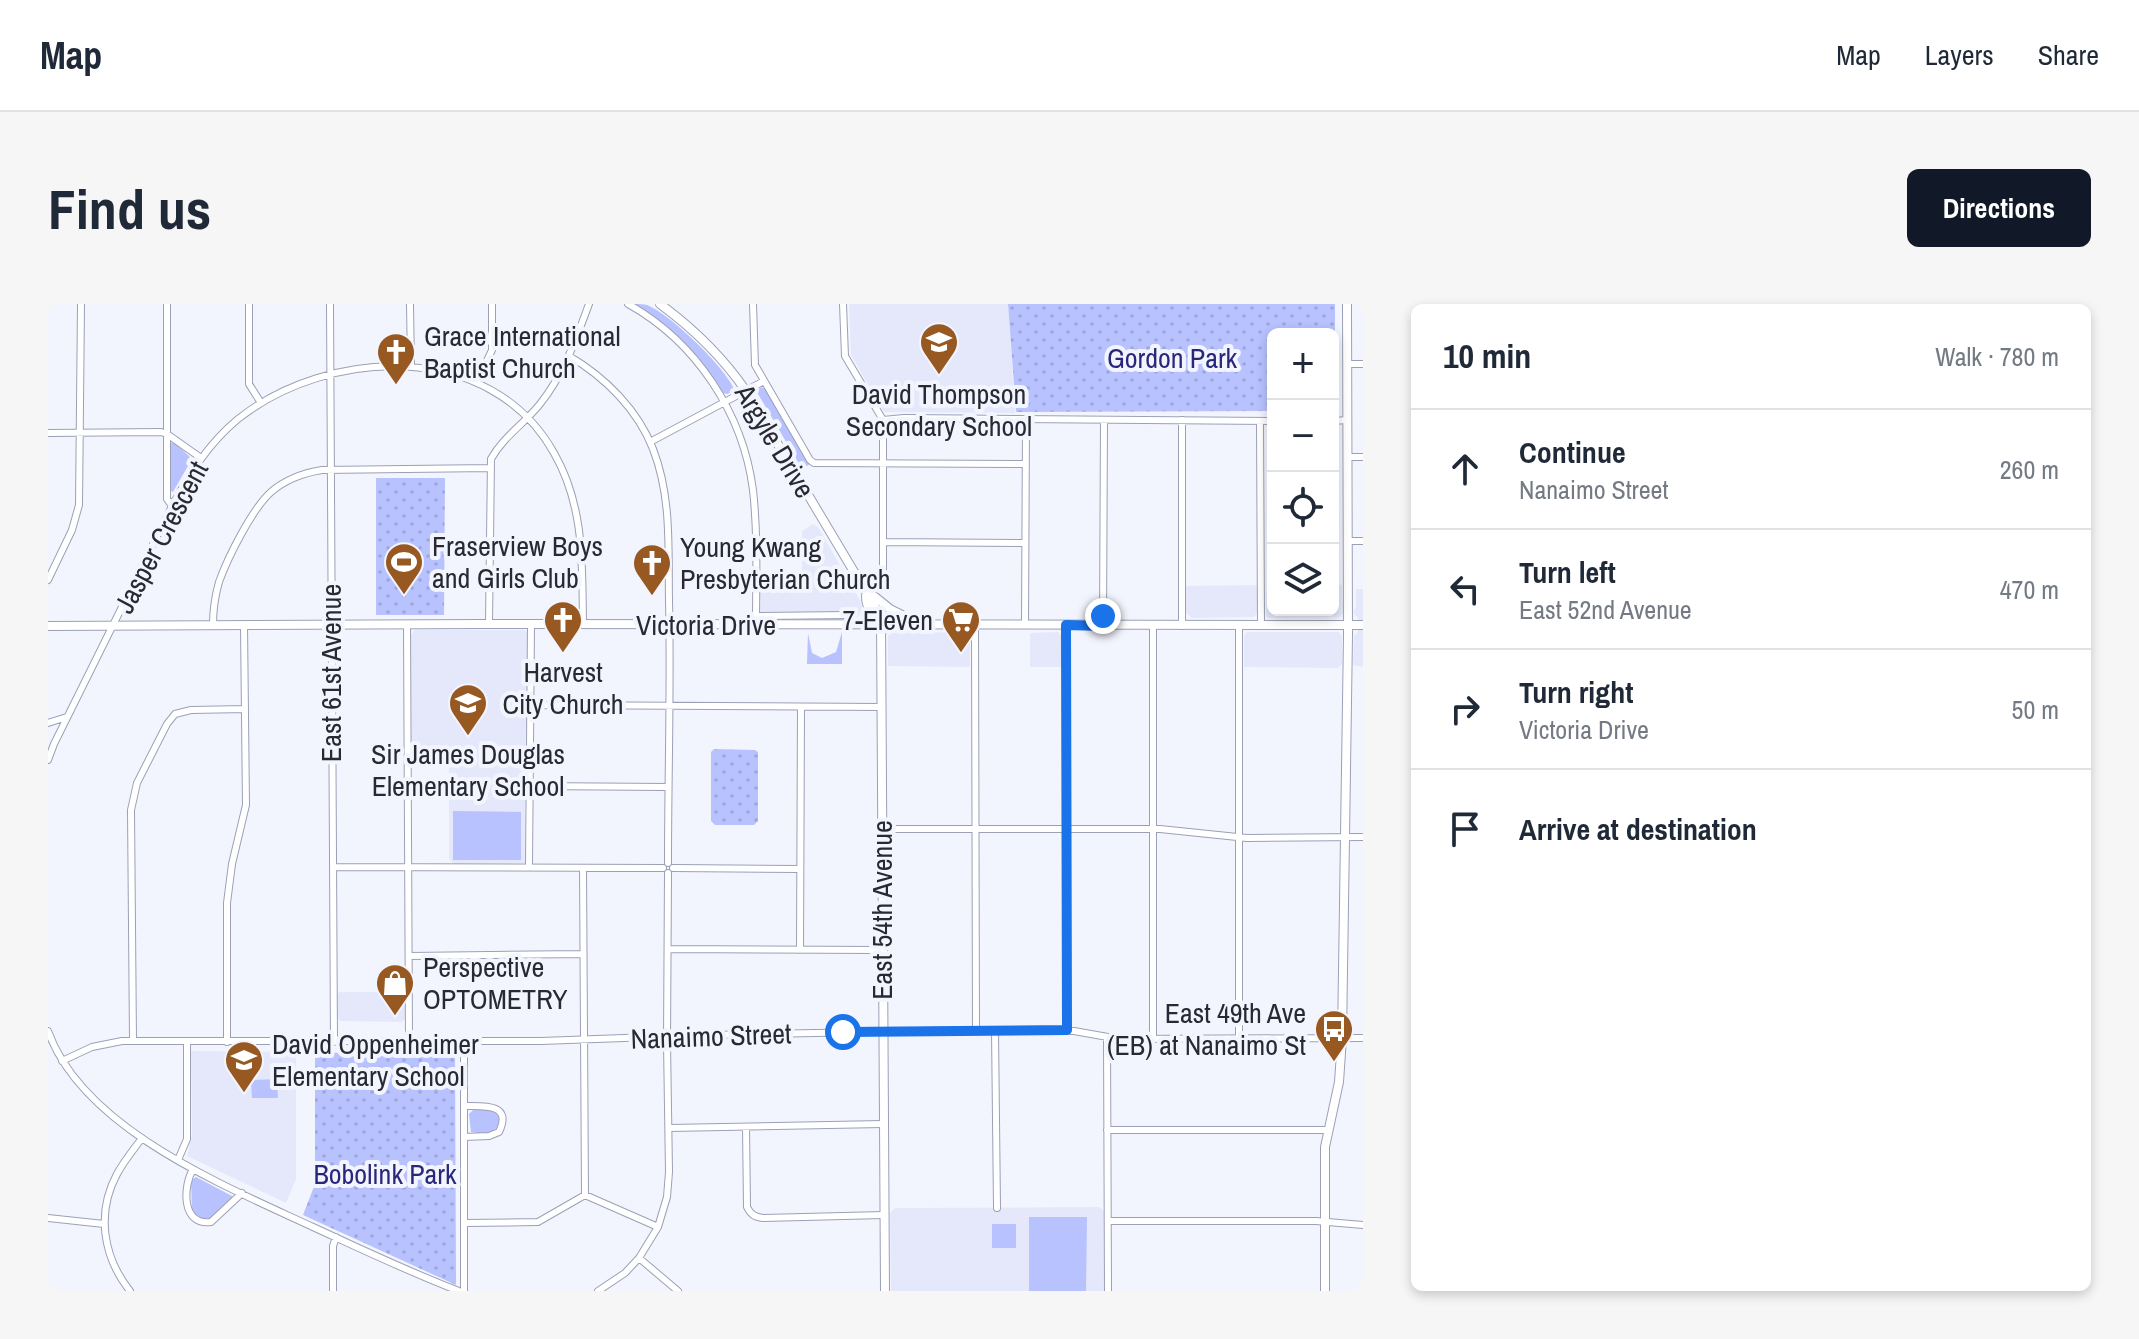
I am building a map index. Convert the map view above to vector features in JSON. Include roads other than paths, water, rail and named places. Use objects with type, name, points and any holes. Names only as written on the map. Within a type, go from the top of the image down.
[{"type":"street","points":[[48,580],[76,519],[79,505],[81,304]]},
{"type":"street","points":[[167,304],[167,499],[172,506]]},
{"type":"street","points":[[249,304],[249,384],[261,403]]},
{"type":"street","name":"East 61st Avenue","points":[[330,304],[334,1042]]},
{"type":"street","points":[[410,304],[411,367]]},
{"type":"street","points":[[477,382],[492,350],[492,304]]},
{"type":"street","points":[[489,624],[491,459],[548,392],[569,356],[589,304]]},
{"type":"street","points":[[628,304],[661,326],[692,355],[724,402],[742,443],[755,510],[756,620]]},
{"type":"street","name":"Argyle Drive","points":[[660,304],[710,346],[746,391],[861,586],[873,618],[880,625]]},
{"type":"street","points":[[753,304],[754,361],[814,463],[1026,464]]},
{"type":"street","points":[[843,304],[845,356],[883,420],[883,582]]},
{"type":"street","points":[[1325,1291],[1324,1168],[1328,1130],[1339,1082],[1342,1038],[1348,625],[1347,304]]},
{"type":"street","points":[[569,356],[611,387],[650,442],[661,470],[668,518],[669,1186],[658,1227],[639,1258],[625,1273],[598,1291]]},
{"type":"street","points":[[1347,364],[1363,364]]},
{"type":"street","name":"Jasper Crescent","points":[[48,760],[172,506],[201,458],[226,430],[261,403],[294,386],[331,373],[380,367],[446,372],[477,382],[527,418],[554,452],[577,508],[582,548],[583,624]]},
{"type":"street","points":[[650,442],[764,381]]},
{"type":"street","points":[[883,420],[1267,421]]},
{"type":"street","points":[[1025,625],[1026,420]]},
{"type":"street","points":[[1103,626],[1104,420]]},
{"type":"street","points":[[1182,420],[1182,626]]},
{"type":"street","points":[[1339,421],[1347,420]]},
{"type":"street","points":[[1260,421],[1261,626]]},
{"type":"street","points":[[48,433],[161,432],[201,458]]},
{"type":"street","points":[[1348,457],[1363,457]]},
{"type":"street","points":[[213,625],[220,581],[255,510],[271,492],[296,476],[331,470],[490,468]]},
{"type":"street","points":[[1348,541],[1363,541]]},
{"type":"street","points":[[883,542],[1025,543]]},
{"type":"street","points":[[861,586],[915,625]]},
{"type":"street","points":[[857,625],[864,617],[867,600]]},
{"type":"street","points":[[810,620],[847,615]]},
{"type":"street","name":"Victoria Drive","points":[[48,626],[670,624],[756,620],[810,620],[857,625],[1363,625]]},
{"type":"street","points":[[529,867],[531,624]]},
{"type":"street","points":[[227,1042],[227,903],[232,864],[246,805],[244,625]]},
{"type":"street","points":[[407,625],[409,1042]]},
{"type":"street","name":"East 54th Avenue","points":[[880,625],[885,1291]]},
{"type":"street","points":[[975,625],[976,1030]]},
{"type":"street","points":[[1066,625],[1067,1030]]},
{"type":"street","points":[[1153,626],[1153,1038]]},
{"type":"street","points":[[1239,626],[1239,1038]]},
{"type":"street","points":[[531,705],[881,707]]},
{"type":"street","points":[[800,950],[801,707]]},
{"type":"street","points":[[133,1041],[131,810],[137,783],[175,714],[191,710],[245,709]]},
{"type":"street","points":[[48,723],[67,717]]},
{"type":"street","points":[[530,786],[668,787]]},
{"type":"street","points":[[881,829],[1153,829],[1240,837],[1363,837]]},
{"type":"street","points":[[333,867],[800,869]]},
{"type":"street","points":[[583,868],[585,1195]]},
{"type":"street","points":[[668,949],[882,950]]},
{"type":"street","points":[[409,956],[583,954]]},
{"type":"street","name":"Nanaimo Street","points":[[62,1061],[92,1047],[133,1041],[409,1042],[976,1030],[1067,1030],[1107,1037],[1153,1038],[1363,1038]]},
{"type":"street","points":[[995,1030],[997,1208]]},
{"type":"street","points":[[48,1031],[62,1061],[82,1087],[142,1138],[193,1169],[242,1193],[462,1291],[464,1041]]},
{"type":"street","points":[[1107,1037],[1108,1291]]},
{"type":"street","points":[[178,1160],[187,1139],[187,1042]]},
{"type":"street","points":[[464,1106],[492,1106],[501,1114],[503,1122],[499,1132],[493,1135],[464,1137]]},
{"type":"street","points":[[669,1128],[883,1124]]},
{"type":"street","points":[[746,1127],[747,1207],[755,1217],[884,1215]]},
{"type":"street","points":[[1107,1130],[1328,1130]]},
{"type":"street","points":[[130,1291],[111,1263],[104,1224],[111,1186],[142,1138]]},
{"type":"street","points":[[193,1169],[188,1178],[188,1207],[197,1221],[211,1222],[242,1193]]},
{"type":"street","points":[[464,1223],[538,1222],[585,1195]]},
{"type":"street","points":[[585,1195],[658,1227]]},
{"type":"street","points":[[48,1218],[104,1224]]},
{"type":"street","points":[[1108,1221],[1325,1222],[1363,1225]]},
{"type":"street","points":[[333,1291],[333,1246],[336,1237]]},
{"type":"street","points":[[639,1258],[678,1291]]},
{"type":"place","name":"David Thompson Secondary School","points":[[939,376]]},
{"type":"place","name":"Grace International Baptist Church","points":[[396,386]]},
{"type":"place","name":"Fraserview Boys and Girls Club","points":[[404,596]]},
{"type":"place","name":"Young Kwang Presbyterian Church","points":[[652,597]]},
{"type":"place","name":"Harvest City Church","points":[[563,654]]},
{"type":"place","name":"7-Eleven","points":[[961,654]]},
{"type":"place","name":"Sir James Douglas Elementary School","points":[[468,737]]},
{"type":"place","name":"Perspective OPTOMETRY","points":[[395,1017]]},
{"type":"place","name":"East 49th Ave (EB) at Nanaimo St","points":[[1334,1063]]},
{"type":"place","name":"David Oppenheimer Elementary School","points":[[244,1094]]},
{"type":"park label","name":"Gordon Park","points":[[1172,358]]},
{"type":"park label","name":"Bobolink Park","points":[[385,1174]]}]
